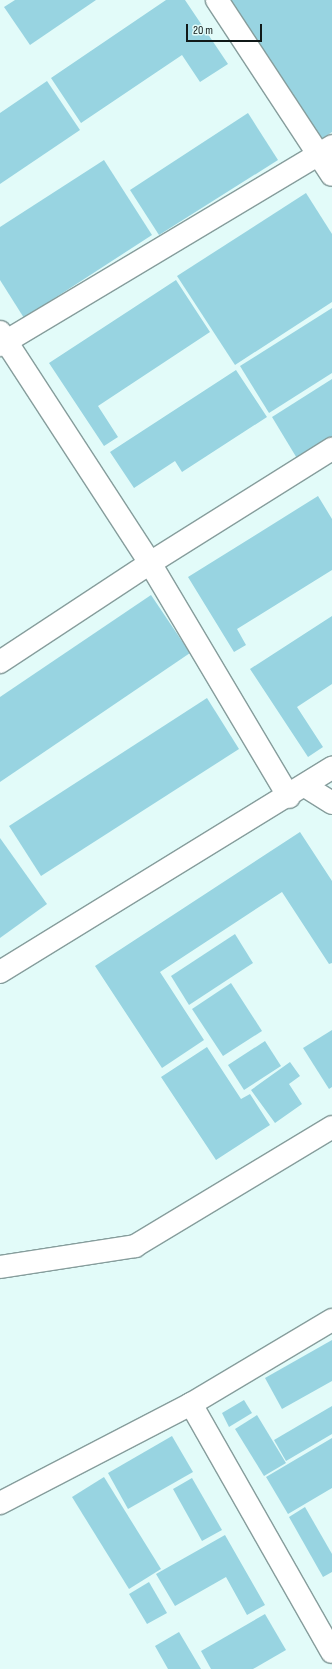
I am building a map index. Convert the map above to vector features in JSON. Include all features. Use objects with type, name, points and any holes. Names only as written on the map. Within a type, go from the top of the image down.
[{"type":"street","points":[[217,0],[326,150],[332,175]]},
{"type":"street","points":[[326,150],[2,340],[150,563],[297,791],[332,803]]},
{"type":"street","points":[[0,662],[150,563],[332,449]]},
{"type":"street","points":[[0,972],[297,791],[332,768]]},
{"type":"street","points":[[0,1267],[135,1246],[332,1127]]},
{"type":"street","points":[[0,1503],[191,1404],[332,1320]]},
{"type":"street","points":[[191,1404],[332,1652]]},
{"type":"building","points":[[15,0],[96,0],[30,45],[4,7]]},
{"type":"building","points":[[166,0],[185,0],[228,64],[200,82],[182,55],[81,123],[51,78]]},
{"type":"building","points":[[226,0],[332,0],[332,132],[320,140]]},
{"type":"building","points":[[47,81],[80,130],[0,184],[0,113]]},
{"type":"building","points":[[248,113],[278,160],[159,235],[130,190]]},
{"type":"building","points":[[104,160],[152,235],[24,318],[0,280],[0,227]]},
{"type":"building","points":[[306,193],[332,234],[332,302],[235,365],[177,276]]},
{"type":"building","points":[[176,280],[210,332],[98,406],[118,437],[104,446],[49,363]]},
{"type":"building","points":[[332,308],[332,373],[269,413],[240,366]]},
{"type":"building","points":[[236,370],[267,417],[182,472],[175,461],[134,488],[110,452]]},
{"type":"building","points":[[332,379],[332,439],[298,460],[272,417]]},
{"type":"building","points":[[318,496],[332,519],[332,570],[237,629],[246,645],[234,652],[188,577]]},
{"type":"building","points":[[151,595],[190,653],[0,782],[0,697]]},
{"type":"building","points":[[332,616],[332,684],[297,707],[323,747],[308,757],[250,669]]},
{"type":"building","points":[[207,698],[239,749],[41,876],[9,826]]},
{"type":"building","points":[[300,832],[332,881],[332,963],[329,964],[282,892],[160,972],[204,1040],[162,1068],[95,966]]},
{"type":"building","points":[[0,838],[47,904],[0,938]]},
{"type":"building","points":[[235,934],[253,963],[189,1005],[171,976]]},
{"type":"building","points":[[231,983],[262,1031],[223,1056],[192,1009]]},
{"type":"building","points":[[332,1030],[332,1087],[329,1089],[303,1048]]},
{"type":"building","points":[[265,1041],[281,1066],[244,1090],[228,1065]]},
{"type":"building","points":[[207,1047],[241,1099],[250,1094],[270,1125],[216,1160],[161,1077]]},
{"type":"building","points":[[290,1062],[300,1076],[289,1084],[302,1104],[275,1123],[251,1090]]},
{"type":"building","points":[[332,1340],[332,1381],[282,1409],[265,1378]]},
{"type":"building","points":[[244,1400],[252,1413],[229,1427],[222,1413]]},
{"type":"building","points":[[332,1406],[332,1434],[286,1461],[274,1440]]},
{"type":"building","points":[[257,1415],[286,1463],[264,1476],[235,1429]]},
{"type":"building","points":[[172,1436],[193,1472],[128,1509],[108,1473]]},
{"type":"building","points":[[332,1438],[332,1488],[288,1514],[266,1477]]},
{"type":"building","points":[[104,1477],[161,1569],[129,1589],[72,1497]]},
{"type":"building","points":[[192,1478],[222,1530],[202,1541],[173,1489]]},
{"type":"building","points":[[305,1507],[332,1554],[332,1572],[323,1577],[289,1517]]},
{"type":"building","points":[[225,1535],[265,1605],[247,1615],[226,1577],[175,1606],[156,1574]]},
{"type":"building","points":[[149,1582],[167,1613],[147,1624],[129,1594]]},
{"type":"building","points":[[265,1614],[286,1650],[253,1669],[211,1669],[201,1651]]},
{"type":"building","points":[[179,1632],[201,1669],[168,1669],[155,1646]]}]
